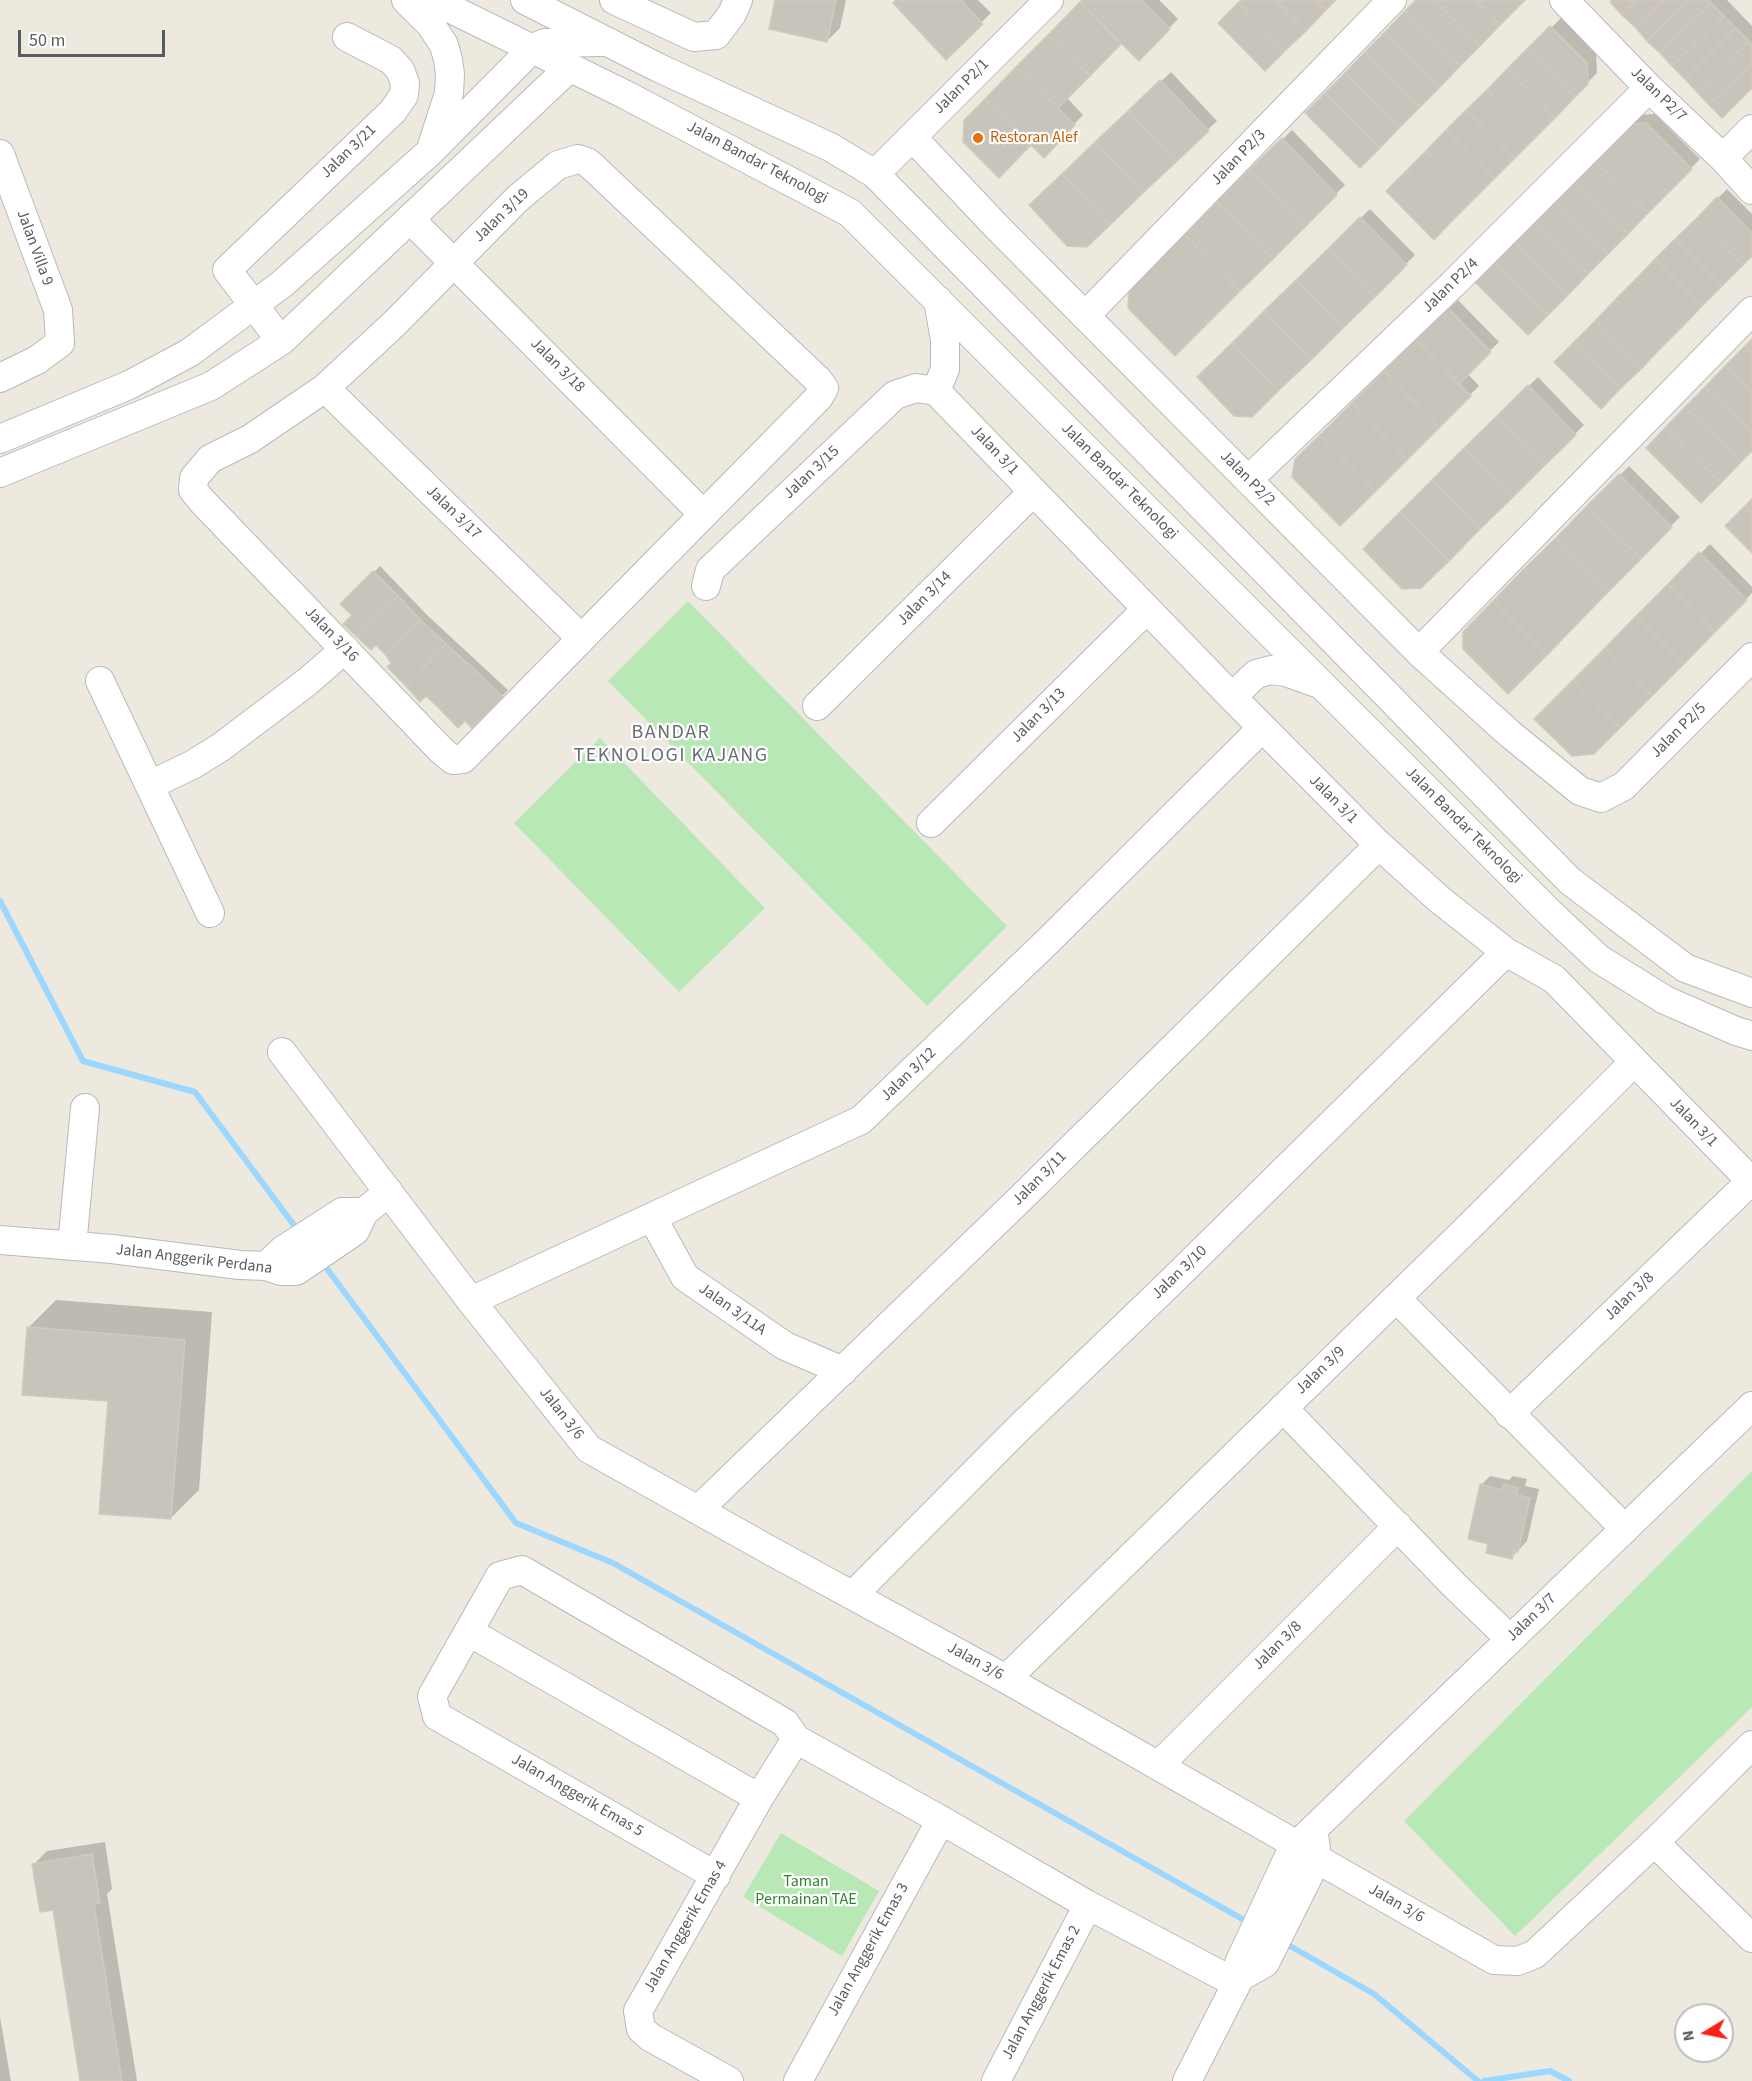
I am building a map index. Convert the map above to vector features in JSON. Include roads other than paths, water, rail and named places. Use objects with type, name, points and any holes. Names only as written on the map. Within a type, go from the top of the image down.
[{"type":"street","points":[[406,0],[431,25],[444,45],[448,60],[449,93],[431,151]]},
{"type":"street","points":[[0,473],[211,386],[281,341],[568,68],[565,54],[433,0]]},
{"type":"street","points":[[614,0],[694,37],[716,35],[735,7]]},
{"type":"street","name":"Jalan P2/1","points":[[875,174],[1049,0]]},
{"type":"street","name":"Jalan P2/3","points":[[1085,316],[1392,0]]},
{"type":"street","name":"Jalan P2/7","points":[[1564,0],[1649,88],[1723,158],[1752,190]]},
{"type":"street","points":[[527,1],[546,20],[545,45]]},
{"type":"street","points":[[527,1],[605,42],[830,147],[875,174],[1570,881],[1685,968],[1752,993]]},
{"type":"street","name":"Jalan 3/21","points":[[254,306],[227,270],[393,111],[404,95],[405,83],[400,70],[391,60],[347,37]]},
{"type":"street","points":[[0,439],[129,385],[189,353],[282,284],[545,45],[605,42]]},
{"type":"street","name":"Jalan Bandar Teknologi","points":[[568,68],[624,94],[850,213],[1550,913],[1599,959],[1665,1000],[1752,1036]]},
{"type":"street","name":"Jalan P2/4","points":[[1248,480],[1453,284],[1649,88]]},
{"type":"street","points":[[538,97],[587,92],[624,94]]},
{"type":"street","points":[[1723,158],[1752,129]]},
{"type":"street","name":"Jalan P2/2","points":[[912,137],[997,227],[1419,652],[1510,734],[1580,791],[1601,798]]},
{"type":"street","name":"Jalan 3/19","points":[[202,501],[193,490],[194,478],[210,459],[250,439],[325,388],[455,263],[517,199],[558,165],[578,159],[587,162],[824,388],[819,397],[703,514]]},
{"type":"street","name":"Jalan Villa 9","points":[[0,378],[37,360],[60,343],[58,310],[2,168]]},
{"type":"street","name":"Jalan 3/18","points":[[410,219],[703,514]]},
{"type":"street","points":[[936,391],[945,369],[945,340],[938,300]]},
{"type":"street","points":[[254,306],[281,341]]},
{"type":"street","points":[[1419,652],[1752,311]]},
{"type":"street","name":"Jalan 3/17","points":[[325,388],[581,638]]},
{"type":"street","name":"Jalan 3/15","points":[[706,585],[710,570],[895,395],[916,388],[936,391]]},
{"type":"street","name":"Jalan 3/1","points":[[936,391],[1262,728],[1379,845],[1440,900],[1506,952],[1554,979],[1752,1182]]},
{"type":"street","name":"Jalan 3/14","points":[[817,706],[1033,492]]},
{"type":"street","name":"Jalan 3/16","points":[[202,501],[453,760],[463,759],[581,638]]},
{"type":"street","points":[[581,638],[703,514]]},
{"type":"street","name":"Jalan 3/13","points":[[931,823],[1147,609]]},
{"type":"street","points":[[150,785],[192,765],[221,747],[307,682],[345,649]]},
{"type":"street","name":"Jalan P2/5","points":[[1601,798],[1624,786],[1752,657]]},
{"type":"street","points":[[1232,697],[1256,674],[1271,670],[1286,672],[1322,685]]},
{"type":"street","points":[[100,681],[210,913]]},
{"type":"street","points":[[1364,727],[1374,727],[1381,722],[1385,708],[1383,692]]},
{"type":"street","name":"Jalan 3/12","points":[[471,1301],[861,1120],[1048,941],[1262,728]]},
{"type":"street","name":"Jalan 3/11","points":[[698,1510],[843,1371],[1379,845]]},
{"type":"street","name":"Jalan 3/10","points":[[853,1595],[1020,1428],[1506,952]]},
{"type":"street","name":"Jalan 3/6","points":[[282,1052],[471,1301],[589,1449],[1006,1679],[1158,1766],[1304,1856],[1494,1960],[1518,1961],[1535,1954],[1654,1842],[1752,1745]]},
{"type":"street","name":"Jalan 3/9","points":[[1006,1679],[1634,1062]]},
{"type":"street","points":[[72,1246],[85,1108]]},
{"type":"street","name":"Jalan 3/8","points":[[1509,1414],[1752,1182]]},
{"type":"street","name":"Jalan Anggerik Perdana","points":[[0,1240],[112,1249],[240,1265],[282,1262],[354,1218],[389,1192]]},
{"type":"street","name":"Jalan 3/11A","points":[[652,1216],[684,1276],[785,1346],[843,1371]]},
{"type":"street","points":[[1396,1298],[1625,1529]]},
{"type":"street","name":"Jalan 3/7","points":[[1304,1856],[1510,1639],[1752,1406]]},
{"type":"street","points":[[1283,1408],[1510,1639]]},
{"type":"street","name":"Jalan 3/8","points":[[1158,1766],[1398,1526]]},
{"type":"street","points":[[759,1798],[469,1632],[500,1575],[522,1570],[785,1723],[795,1739],[1088,1905],[1246,1969]]},
{"type":"street","name":"Jalan Anggerik Emas 5","points":[[469,1632],[432,1696],[437,1716],[716,1876]]},
{"type":"street","name":"Jalan Anggerik Emas 4","points":[[729,2081],[650,2037],[641,2029],[638,2011],[795,1739]]},
{"type":"street","name":"Jalan Anggerik Emas 3","points":[[798,2081],[940,1820]]},
{"type":"street","points":[[1654,1842],[1752,1938]]},
{"type":"street","points":[[1187,2081],[1304,1856]]},
{"type":"street","name":"Jalan Anggerik Emas 2","points":[[996,2081],[1088,1905]]},
{"type":"waterway","points":[[0,901],[83,1061],[195,1092],[299,1232]]},
{"type":"waterway","points":[[322,1262],[516,1523],[613,1563],[1251,1924]]},
{"type":"waterway","points":[[1283,1942],[1374,1994],[1478,2081]]},
{"type":"waterway","points":[[1484,2081],[1550,2071],[1569,2081]]},
{"type":"place","name":"Restoran Alef","points":[[978,138]]},
{"type":"district","name":"BANDAR TEKNOLOGI KAJANG","points":[[671,746]]},
{"type":"park label","name":"Taman Permainan TAE","points":[[806,1891]]}]
